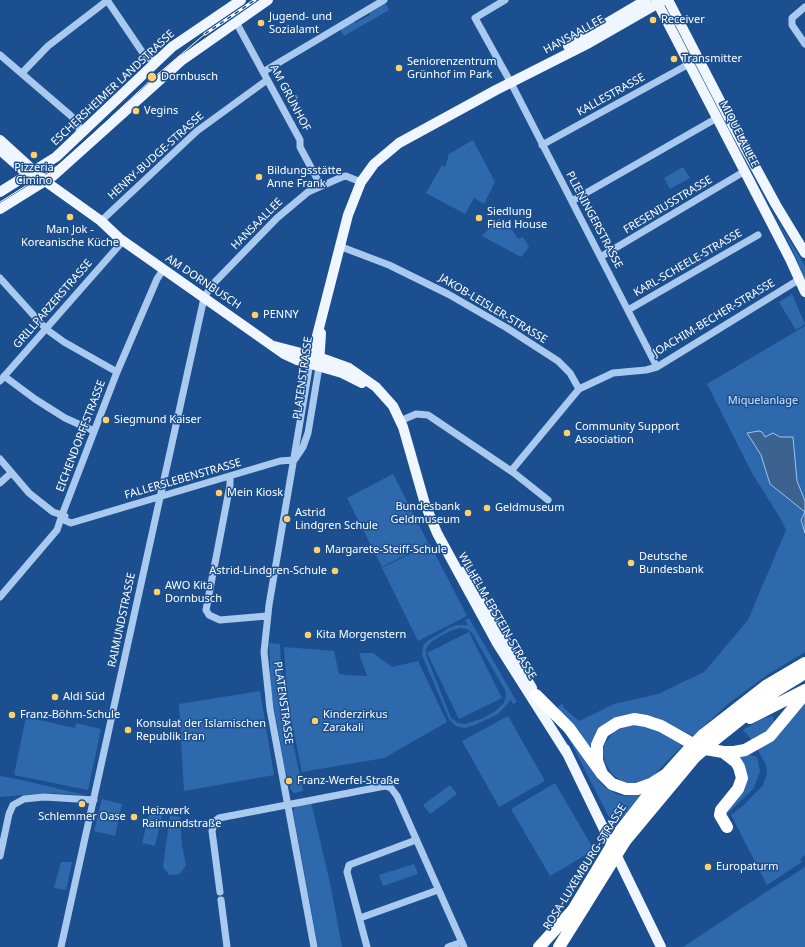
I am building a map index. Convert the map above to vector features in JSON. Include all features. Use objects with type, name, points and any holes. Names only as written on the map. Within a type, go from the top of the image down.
[{"type":"highway","points":[[781,676],[805,656]]},
{"type":"highway","name":"ROSA-LUXEMBURG-STRASSE","points":[[623,835],[692,753],[703,735],[736,708],[781,676],[805,663]]},
{"type":"highway","points":[[717,739],[777,690],[805,673]]},
{"type":"highway","points":[[692,753],[750,718],[805,690]]},
{"type":"highway","points":[[602,774],[596,757],[598,742],[603,732],[609,726],[624,721],[646,721],[661,726],[700,748],[722,752],[745,750],[770,736],[805,694]]},
{"type":"highway","points":[[536,695],[569,728],[602,774],[612,784],[630,789],[645,787],[665,775]]},
{"type":"highway","points":[[722,752],[736,762],[741,772],[738,789],[720,812],[727,827]]},
{"type":"highway","name":"ROSA-LUXEMBURG-STRASSE","points":[[550,947],[578,908],[623,835],[665,775],[692,753]]},
{"type":"highway","points":[[539,947],[578,908]]},
{"type":"highway","points":[[565,947],[578,908]]},
{"type":"highway","name":"ROSA-LUXEMBURG-STRASSE","points":[[559,947],[578,908]]},
{"type":"main road","name":"ESCHERSHEIMER LANDSTRASSE","points":[[0,192],[56,157],[159,58],[186,36],[242,0]]},
{"type":"main road","points":[[0,209],[42,183],[64,167],[181,61],[268,0]]},
{"type":"main road","name":"HANSAALLEE","points":[[361,182],[374,164],[399,143],[496,90],[646,0]]},
{"type":"main road","name":"HANSAALLEE","points":[[510,81],[589,43],[661,1]]},
{"type":"main road","name":"MIQUELALLEE","points":[[661,1],[689,64],[800,279],[805,292]]},
{"type":"main road","name":"MIQUELALLEE","points":[[661,1],[736,131],[776,205],[805,253]]},
{"type":"main road","points":[[0,140],[42,183]]},
{"type":"main road","points":[[0,150],[31,173]]},
{"type":"main road","name":"PLATENSTRASSE","points":[[315,361],[322,319],[339,246],[348,215],[361,182]]},
{"type":"main road","name":"AM DORNBUSCH","points":[[42,183],[100,221],[121,239],[163,270],[287,356],[315,361],[363,384],[384,402],[400,421]]},
{"type":"main road","name":"AM DORNBUSCH","points":[[42,183],[99,227],[121,239]]},
{"type":"main road","name":"WILHELM-EPSTEIN-STRASSE","points":[[400,421],[425,504],[437,533],[490,632],[568,755]]},
{"type":"main road","name":"WILHELM-EPSTEIN-STRASSE","points":[[419,482],[440,529],[536,695],[568,755],[647,921],[661,947]]},
{"type":"main road","name":"WILHELM-EPSTEIN-STRASSE","points":[[647,921],[657,947]]},
{"type":"street","points":[[22,73],[48,46],[107,0],[144,56],[152,60],[159,58]]},
{"type":"street","points":[[263,72],[384,0]]},
{"type":"street","name":"PLIENINGERSTRASSE","points":[[505,0],[475,18],[510,81],[542,145],[602,256],[657,366]]},
{"type":"street","points":[[805,7],[792,18],[792,25],[805,44]]},
{"type":"street","name":"AM GRÜNHOF","points":[[236,22],[300,140],[300,147],[321,186]]},
{"type":"street","points":[[0,55],[77,121],[80,127],[80,135]]},
{"type":"street","name":"KALLESTRASSE","points":[[542,145],[689,64]]},
{"type":"street","name":"HENRY-BUDGE-STRASSE","points":[[100,221],[197,131],[267,80]]},
{"type":"street","points":[[572,201],[717,118]]},
{"type":"street","name":"FRESENIUSSTRASSE","points":[[602,256],[745,171]]},
{"type":"street","name":"HANSAALLEE","points":[[204,298],[211,286],[277,218],[308,192],[346,176],[361,182]]},
{"type":"street","name":"KARL-SCHEELE-STRASSE","points":[[628,310],[758,235]]},
{"type":"street","name":"GRILLPARZERSTRASSE","points":[[2,378],[46,329],[121,239]]},
{"type":"street","name":"JAKOB-LEISLER-STRASSE","points":[[339,246],[390,265],[443,291],[506,328],[558,361],[570,373],[580,389]]},
{"type":"street","name":"EICHENDORFFSTRASSE","points":[[0,597],[57,530],[118,372],[156,279],[163,270]]},
{"type":"street","points":[[0,278],[46,329],[64,342],[118,372]]},
{"type":"street","name":"JOACHIM-BECHER-STRASSE","points":[[511,471],[580,389],[613,373],[646,370],[657,366],[800,279]]},
{"type":"street","name":"RAIMUNDSTRASSE","points":[[61,947],[204,298]]},
{"type":"street","name":"PLATENSTRASSE","points":[[314,947],[268,693],[264,652],[267,616],[293,460],[315,361]]},
{"type":"street","points":[[2,378],[47,406],[94,431]]},
{"type":"street","points":[[400,421],[416,414],[428,415],[511,471],[548,500]]},
{"type":"street","points":[[0,459],[29,493],[52,512],[79,521]]},
{"type":"street","name":"FALLERSLEBENSTRASSE","points":[[57,530],[72,523],[161,496],[286,460],[293,460]]},
{"type":"street","points":[[0,483],[11,473]]},
{"type":"street","points":[[230,476],[230,485],[206,610],[209,615],[220,620],[267,616]]},
{"type":"street","points":[[62,515],[64,520],[72,523]]},
{"type":"street","points":[[227,947],[212,831],[215,821],[223,816],[385,786],[392,788],[395,792],[463,945],[448,947]]},
{"type":"street","points":[[0,856],[9,814],[13,805],[24,799],[44,797],[94,800]]},
{"type":"street","points":[[367,947],[347,872],[349,865],[416,840]]},
{"type":"street","points":[[360,918],[438,890]]},
{"type":"green space","points":[[385,2],[389,10],[344,36],[340,29],[353,21],[355,23],[370,15],[369,12]]},
{"type":"green space","points":[[473,140],[495,182],[484,204],[474,198],[465,214],[426,193],[442,165],[445,167],[449,154]]},
{"type":"green space","points":[[683,167],[690,178],[670,189],[664,178]]},
{"type":"green space","points":[[773,213],[805,266],[805,280],[793,251]]},
{"type":"green space","points":[[499,218],[507,229],[510,227],[518,239],[523,237],[529,247],[521,257],[482,236]]},
{"type":"green space","points":[[792,294],[805,324],[796,330],[779,302]]},
{"type":"green space","name":"Miquelanlage","points":[[805,326],[805,652],[767,675],[728,704],[693,736],[655,717],[632,714],[624,716],[593,752],[557,708],[563,703],[563,707],[579,721],[614,704],[658,694],[704,672],[748,620],[786,530],[752,473],[707,384]]},
{"type":"green space","points":[[393,474],[428,543],[382,567],[347,498]]},
{"type":"green space","points":[[430,544],[467,616],[418,641],[382,568]]},
{"type":"green space","points":[[469,618],[517,702],[513,704],[511,700],[498,714],[475,725],[464,728],[456,726],[449,719],[422,655],[423,646],[427,641],[449,628],[457,625],[468,625],[465,620]],"holes":[[[460,628],[467,629],[472,633],[505,690],[506,695],[504,703],[494,712],[481,719],[465,724],[458,723],[451,718],[426,655],[426,648],[432,641],[450,631]]]},
{"type":"green space","points":[[469,632],[502,698],[459,719],[427,653]]},
{"type":"green space","points":[[269,643],[280,644],[282,688],[303,791],[294,793],[290,789],[289,778],[285,769],[271,690]]},
{"type":"green space","points":[[284,647],[334,651],[339,674],[346,675],[367,676],[359,653],[373,653],[392,667],[418,661],[447,722],[384,758],[302,772],[286,693],[289,692],[287,692]]},
{"type":"green space","points":[[260,691],[274,775],[184,791],[179,704]]},
{"type":"green space","points":[[805,702],[805,855],[800,859],[802,862],[767,885],[731,815],[745,804],[763,785],[767,774],[766,765],[756,747]]},
{"type":"green space","points":[[508,716],[545,781],[499,807],[462,741]]},
{"type":"green space","points":[[773,716],[774,723],[763,736],[753,741],[743,730],[761,719]]},
{"type":"green space","points":[[26,717],[75,728],[76,723],[101,729],[88,790],[14,775]]},
{"type":"green space","points":[[561,723],[598,780],[605,787],[616,794],[624,796],[643,793],[614,827]]},
{"type":"green space","points":[[633,725],[654,728],[683,745],[653,776],[638,785],[624,783],[612,774],[604,761],[603,753],[604,745],[615,730]]},
{"type":"green space","points":[[741,752],[757,757],[760,771],[754,788],[724,817],[738,793],[735,759]]},
{"type":"green space","points":[[0,776],[85,795],[49,793],[0,797]]},
{"type":"green space","points":[[555,783],[594,850],[550,876],[511,809]]},
{"type":"green space","points":[[450,785],[457,794],[430,814],[423,805]]},
{"type":"green space","points":[[102,799],[122,804],[115,836],[94,831]]},
{"type":"green space","points":[[311,802],[330,883],[342,947],[318,947],[293,811],[296,806]]},
{"type":"green space","points":[[151,807],[162,809],[163,812],[155,846],[142,843]]},
{"type":"green space","points":[[170,816],[180,817],[182,846],[186,865],[180,874],[169,875],[163,867]]},
{"type":"green space","points":[[61,862],[72,862],[66,890],[54,888]]},
{"type":"green space","points":[[414,864],[418,874],[383,886],[379,875]]},
{"type":"green space","points":[[805,867],[805,947],[683,947],[757,898]]},
{"type":"shaded area","points":[[762,432],[765,437],[773,433],[780,437],[793,437],[797,481],[805,501],[805,512],[770,484],[761,455],[747,433]]},
{"type":"shaded area","points":[[805,512],[805,533],[801,520]]},
{"type":"tram line","points":[[0,202],[62,163],[152,79],[205,34]]},
{"type":"railway","points":[[205,34],[255,0]]},
{"type":"place","name":"Receiver","points":[[653,20]]},
{"type":"place","name":"Jugend- und Sozialamt","points":[[261,23]]},
{"type":"place","name":"Transmitter","points":[[674,59]]},
{"type":"place","name":"Seniorenzentrum Grünhof im Park","points":[[399,68]]},
{"type":"place","name":"Dornbusch","points":[[152,77]]},
{"type":"place","name":"Vegins","points":[[136,111]]},
{"type":"place","name":"Pizzeria Cimino","points":[[34,155]]},
{"type":"place","name":"Bildungsstätte Anne Frank","points":[[259,177]]},
{"type":"place","name":"Man Jok - Koreanische Küche","points":[[70,217]]},
{"type":"place","name":"Siedlung Field House","points":[[479,218]]},
{"type":"place","name":"PENNY","points":[[255,315]]},
{"type":"place","name":"Siegmund Kaiser","points":[[106,420]]},
{"type":"place","name":"Community Support Association","points":[[567,433]]},
{"type":"place","name":"Mein Kiosk","points":[[219,493]]},
{"type":"place","name":"Geldmuseum","points":[[487,508]]},
{"type":"place","name":"Bundesbank Geldmuseum","points":[[468,513]]},
{"type":"place","name":"Astrid Lindgren Schule","points":[[287,519]]},
{"type":"place","name":"Margarete-Steiff-Schule","points":[[317,550]]},
{"type":"place","name":"Deutsche Bundesbank","points":[[631,563]]},
{"type":"place","name":"Astrid-Lindgren-Schule","points":[[335,571]]},
{"type":"place","name":"AWO Kita Dornbusch","points":[[157,592]]},
{"type":"place","name":"Kita Morgenstern","points":[[308,635]]},
{"type":"place","name":"Aldi Süd","points":[[55,697]]},
{"type":"place","name":"Franz-Böhm-Schule","points":[[12,715]]},
{"type":"place","name":"Kinderzirkus Zarakali","points":[[315,721]]},
{"type":"place","name":"Konsulat der Islamischen Republik Iran","points":[[128,730]]},
{"type":"place","name":"Franz-Werfel-Straße","points":[[289,781]]},
{"type":"place","name":"Schlemmer Oase","points":[[82,804]]},
{"type":"place","name":"Heizwerk Raimundstraße","points":[[134,817]]},
{"type":"place","name":"Europaturm","points":[[708,867]]}]
